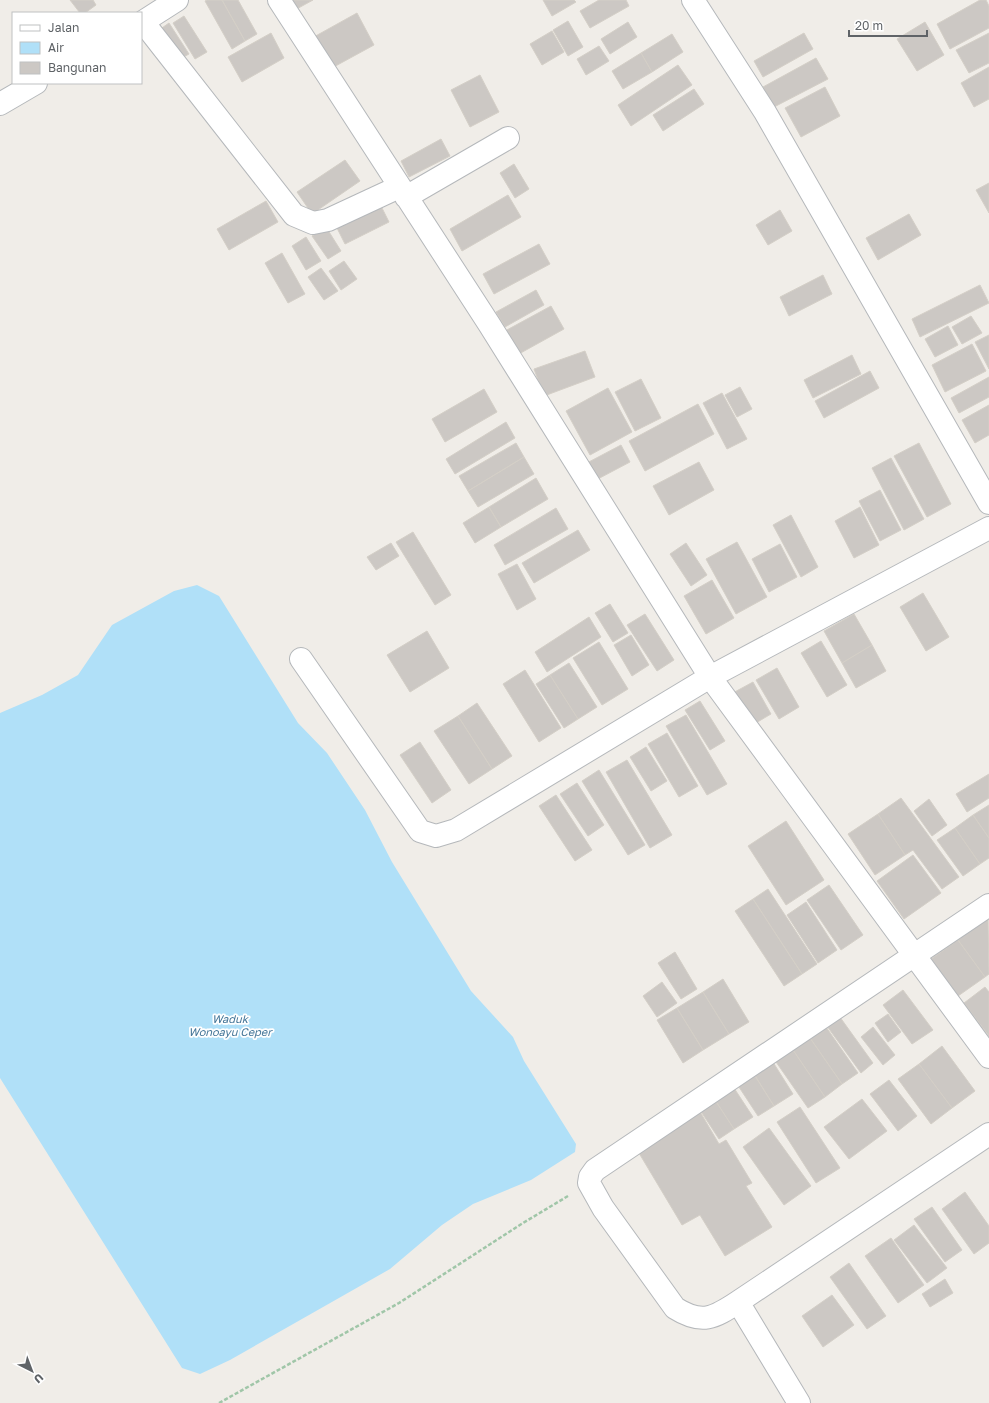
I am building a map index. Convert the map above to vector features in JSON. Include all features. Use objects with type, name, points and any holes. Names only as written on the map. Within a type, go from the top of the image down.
[{"type":"street","points":[[177,0],[142,22],[294,215],[313,223],[328,220],[403,192],[508,138]]},
{"type":"street","points":[[279,0],[493,330],[710,677],[989,1057]]},
{"type":"street","points":[[693,0],[766,112],[989,503]]},
{"type":"street","points":[[0,104],[34,84]]},
{"type":"street","points":[[301,659],[420,831],[436,836],[456,830],[710,677],[989,528]]},
{"type":"street","points":[[989,905],[595,1170],[590,1177],[589,1184],[603,1208],[675,1308],[687,1316],[707,1318],[719,1314],[738,1302],[989,1134]]},
{"type":"street","points":[[738,1302],[799,1403]]},
{"type":"path","points":[[219,1403],[399,1304],[523,1223],[589,1184]]},
{"type":"water","name":"Waduk Wonoayu Ceper","points":[[197,585],[219,596],[298,723],[327,753],[365,810],[392,862],[471,991],[513,1037],[524,1061],[576,1144],[575,1152],[531,1180],[473,1204],[442,1225],[390,1269],[230,1360],[200,1374],[182,1368],[0,1078],[0,713],[42,695],[78,675],[112,625],[174,591]]},
{"type":"building","points":[[70,0],[93,0],[96,5],[86,12],[79,12]]},
{"type":"building","points":[[222,0],[245,41],[232,49],[205,1]]},
{"type":"building","points":[[222,0],[238,0],[257,34],[245,41]]},
{"type":"building","points":[[287,0],[313,0],[293,11]]},
{"type":"building","points":[[543,0],[574,0],[576,2],[552,16]]},
{"type":"building","points":[[599,0],[626,0],[629,6],[590,28],[580,11]]},
{"type":"building","points":[[980,0],[986,0],[989,6],[989,28],[950,49],[937,24]]},
{"type":"building","points":[[357,13],[374,45],[330,69],[312,38]]},
{"type":"building","points":[[184,16],[207,52],[195,59],[173,23]]},
{"type":"building","points":[[568,21],[583,47],[568,56],[553,30]]},
{"type":"building","points":[[628,22],[637,37],[610,54],[601,39]]},
{"type":"building","points":[[925,22],[944,55],[917,71],[897,39]]},
{"type":"building","points":[[169,23],[189,54],[178,60],[159,30]]},
{"type":"building","points":[[552,31],[564,52],[542,65],[530,44]]},
{"type":"building","points":[[271,33],[284,58],[242,82],[228,57]]},
{"type":"building","points":[[804,33],[813,49],[763,77],[754,61]]},
{"type":"building","points":[[989,33],[989,63],[969,73],[956,50]]},
{"type":"building","points":[[672,34],[683,52],[652,72],[641,53]]},
{"type":"building","points":[[599,46],[609,61],[586,75],[577,59]]},
{"type":"building","points":[[641,53],[652,72],[623,89],[612,71]]},
{"type":"building","points":[[816,58],[828,79],[774,107],[763,87]]},
{"type":"building","points":[[678,65],[692,85],[631,126],[618,105]]},
{"type":"building","points":[[989,67],[989,99],[974,107],[961,83]]},
{"type":"building","points":[[480,75],[499,112],[470,127],[451,90]]},
{"type":"building","points":[[825,87],[840,116],[801,137],[785,108]]},
{"type":"building","points":[[694,89],[704,104],[663,131],[653,115]]},
{"type":"building","points":[[441,139],[450,156],[409,177],[401,161]]},
{"type":"building","points":[[345,160],[360,181],[312,214],[297,192]]},
{"type":"building","points":[[514,164],[529,189],[515,198],[500,173]]},
{"type":"building","points":[[989,183],[989,213],[976,190]]},
{"type":"building","points":[[508,195],[521,217],[462,251],[450,229]]},
{"type":"building","points":[[266,201],[278,222],[229,250],[217,229]]},
{"type":"building","points":[[379,202],[389,222],[345,244],[335,224]]},
{"type":"building","points":[[780,210],[792,231],[768,245],[756,225]]},
{"type":"building","points":[[909,214],[921,235],[878,260],[866,238]]},
{"type":"building","points":[[326,227],[341,251],[328,259],[312,236]]},
{"type":"building","points":[[306,237],[321,261],[306,270],[292,246]]},
{"type":"building","points":[[539,244],[550,264],[494,294],[483,274]]},
{"type":"building","points":[[282,253],[305,294],[288,303],[265,263]]},
{"type":"building","points":[[344,261],[357,279],[341,290],[329,271]]},
{"type":"building","points":[[321,268],[338,291],[324,300],[308,277]]},
{"type":"building","points":[[823,275],[832,294],[789,316],[780,297]]},
{"type":"building","points":[[980,285],[989,303],[920,337],[912,319]]},
{"type":"building","points":[[536,290],[544,305],[505,327],[496,312]]},
{"type":"building","points":[[551,306],[564,329],[517,355],[505,331]]},
{"type":"building","points":[[971,316],[982,333],[962,344],[952,327]]},
{"type":"building","points":[[948,326],[958,345],[935,357],[925,339]]},
{"type":"building","points":[[989,335],[989,369],[975,342]]},
{"type":"building","points":[[972,344],[986,371],[945,392],[932,365]]},
{"type":"building","points":[[585,351],[595,377],[544,396],[534,369]]},
{"type":"building","points":[[852,355],[861,374],[813,398],[804,380]]},
{"type":"building","points":[[870,371],[879,388],[824,418],[815,401]]},
{"type":"building","points":[[989,377],[989,397],[959,413],[951,398]]},
{"type":"building","points":[[641,379],[661,418],[635,431],[615,392]]},
{"type":"building","points":[[740,387],[752,409],[737,417],[725,395]]},
{"type":"building","points":[[608,388],[632,432],[590,455],[566,411]]},
{"type":"building","points":[[484,389],[497,412],[445,442],[432,419]]},
{"type":"building","points":[[722,393],[747,439],[727,449],[703,403]]},
{"type":"building","points":[[698,404],[714,434],[645,471],[629,441]]},
{"type":"building","points":[[989,405],[989,435],[975,443],[962,420]]},
{"type":"building","points":[[506,422],[515,438],[455,474],[446,459]]},
{"type":"building","points":[[516,443],[524,457],[468,491],[459,476]]},
{"type":"building","points":[[919,443],[951,504],[927,517],[894,456]]},
{"type":"building","points":[[621,445],[630,462],[594,481],[585,464]]},
{"type":"building","points":[[524,457],[534,474],[478,507],[468,491]]},
{"type":"building","points":[[891,458],[924,519],[904,530],[872,468]]},
{"type":"building","points":[[699,462],[714,490],[669,515],[653,486]]},
{"type":"building","points":[[536,478],[548,499],[501,527],[489,507]]},
{"type":"building","points":[[880,490],[901,530],[880,541],[859,501]]},
{"type":"building","points":[[489,507],[501,527],[475,543],[463,523]]},
{"type":"building","points":[[860,507],[879,545],[854,558],[835,521]]},
{"type":"building","points":[[556,508],[568,529],[505,565],[494,545]]},
{"type":"building","points":[[791,515],[818,567],[801,577],[773,525]]},
{"type":"building","points":[[578,530],[590,550],[534,583],[522,563]]},
{"type":"building","points":[[413,532],[451,595],[435,605],[396,542]]},
{"type":"building","points":[[737,542],[767,597],[736,614],[706,559]]},
{"type":"building","points":[[391,543],[399,556],[376,570],[367,557]]},
{"type":"building","points":[[686,543],[707,575],[691,586],[670,554]]},
{"type":"building","points":[[780,544],[797,577],[769,592],[752,559]]},
{"type":"building","points":[[517,564],[536,599],[517,610],[498,574]]},
{"type":"building","points":[[712,580],[734,618],[706,634],[684,596]]},
{"type":"building","points":[[923,593],[949,637],[926,651],[900,607]]},
{"type":"building","points":[[610,604],[628,633],[613,642],[595,613]]},
{"type":"building","points":[[645,614],[674,660],[657,671],[627,625]]},
{"type":"building","points":[[854,614],[872,645],[842,663],[824,631]]},
{"type":"building","points":[[589,617],[601,637],[547,672],[535,652]]},
{"type":"building","points":[[427,631],[449,668],[410,692],[387,655]]},
{"type":"building","points":[[631,635],[649,665],[632,676],[614,645]]},
{"type":"building","points":[[821,641],[847,685],[827,697],[801,653]]},
{"type":"building","points":[[599,642],[628,689],[602,705],[573,658]]},
{"type":"building","points":[[872,645],[886,671],[856,688],[842,663]]},
{"type":"building","points":[[569,663],[597,707],[578,719],[550,675]]},
{"type":"building","points":[[777,668],[799,707],[779,719],[756,680]]},
{"type":"building","points":[[525,670],[561,728],[539,742],[503,684]]},
{"type":"building","points":[[550,675],[578,719],[564,728],[536,684]]},
{"type":"building","points":[[753,682],[771,714],[749,727],[731,694]]},
{"type":"building","points":[[700,701],[725,741],[710,750],[685,710]]},
{"type":"building","points":[[477,703],[512,756],[492,769],[458,716]]},
{"type":"building","points":[[686,715],[727,784],[707,795],[666,726]]},
{"type":"building","points":[[458,716],[492,769],[469,784],[434,731]]},
{"type":"building","points":[[667,733],[698,786],[679,797],[648,744]]},
{"type":"building","points":[[420,742],[451,790],[432,803],[400,755]]},
{"type":"building","points":[[646,747],[667,781],[651,791],[630,757]]},
{"type":"building","points":[[627,760],[672,835],[650,848],[606,772]]},
{"type":"building","points":[[599,770],[645,845],[628,855],[582,781]]},
{"type":"building","points":[[989,774],[989,798],[967,812],[956,794]]},
{"type":"building","points":[[577,783],[604,825],[588,836],[560,794]]},
{"type":"building","points":[[556,795],[592,850],[575,861],[539,806]]},
{"type":"building","points":[[901,798],[959,877],[942,889],[913,850],[905,855],[878,814]]},
{"type":"building","points":[[929,799],[947,825],[932,836],[914,811]]},
{"type":"building","points":[[989,805],[989,838],[973,815]]},
{"type":"building","points":[[878,814],[905,855],[875,875],[848,834]]},
{"type":"building","points":[[973,815],[989,838],[989,858],[980,864],[955,828]]},
{"type":"building","points":[[786,821],[824,880],[786,905],[748,846]]},
{"type":"building","points":[[955,828],[980,864],[963,876],[937,840]]},
{"type":"building","points":[[913,855],[941,893],[904,919],[877,881]]},
{"type":"building","points":[[829,885],[863,935],[841,950],[807,900]]},
{"type":"building","points":[[768,889],[817,964],[802,974],[753,899]]},
{"type":"building","points":[[753,899],[802,974],[784,986],[735,911]]},
{"type":"building","points":[[806,902],[837,950],[818,963],[787,915]]},
{"type":"building","points":[[988,917],[989,974],[985,977],[958,940]]},
{"type":"building","points":[[958,940],[985,977],[958,996],[931,959]]},
{"type":"building","points":[[675,952],[697,989],[681,999],[658,963]]},
{"type":"building","points":[[723,979],[749,1022],[729,1034],[703,992]]},
{"type":"building","points":[[662,982],[677,1003],[657,1017],[643,996]]},
{"type":"building","points":[[985,987],[989,992],[989,1036],[964,1003]]},
{"type":"building","points":[[903,990],[933,1030],[912,1044],[883,1005]]},
{"type":"building","points":[[703,992],[729,1034],[703,1050],[677,1008]]},
{"type":"building","points":[[677,1008],[703,1050],[683,1063],[657,1020]]},
{"type":"building","points":[[837,1013],[873,1063],[861,1073],[824,1022]]},
{"type":"building","points":[[888,1014],[901,1032],[888,1042],[875,1023]]},
{"type":"building","points":[[824,1024],[858,1073],[842,1084],[808,1035]]},
{"type":"building","points":[[873,1027],[895,1055],[883,1065],[861,1037]]},
{"type":"building","points":[[808,1035],[842,1084],[825,1097],[791,1047]]},
{"type":"building","points":[[942,1046],[975,1091],[952,1108],[919,1064]]},
{"type":"building","points":[[791,1047],[825,1097],[808,1108],[774,1059]]},
{"type":"building","points":[[771,1059],[793,1094],[774,1106],[752,1071]]},
{"type":"building","points":[[919,1064],[952,1108],[931,1124],[898,1079]]},
{"type":"building","points":[[752,1071],[774,1106],[758,1116],[735,1081]]},
{"type":"building","points":[[889,1080],[917,1116],[898,1131],[870,1094]]},
{"type":"building","points":[[734,1088],[753,1117],[734,1129],[715,1100]]},
{"type":"building","points":[[862,1099],[887,1131],[849,1159],[824,1127]]},
{"type":"building","points":[[715,1100],[734,1129],[719,1139],[700,1110]]},
{"type":"building","points":[[800,1107],[840,1168],[816,1183],[777,1122]]},
{"type":"building","points":[[699,1110],[719,1144],[726,1140],[752,1183],[746,1186],[772,1227],[725,1256],[700,1215],[682,1225],[636,1148]]},
{"type":"building","points":[[769,1128],[811,1186],[784,1205],[743,1147]]},
{"type":"building","points":[[965,1192],[989,1226],[989,1243],[974,1254],[942,1209]]},
{"type":"building","points":[[932,1207],[962,1250],[945,1262],[914,1219]]},
{"type":"building","points":[[914,1225],[947,1268],[927,1283],[894,1240]]},
{"type":"building","points":[[891,1238],[924,1285],[898,1303],[865,1256]]},
{"type":"building","points":[[849,1263],[886,1316],[867,1329],[830,1277]]},
{"type":"building","points":[[945,1279],[953,1293],[930,1307],[922,1294]]},
{"type":"building","points":[[832,1295],[854,1325],[823,1347],[802,1316]]}]
